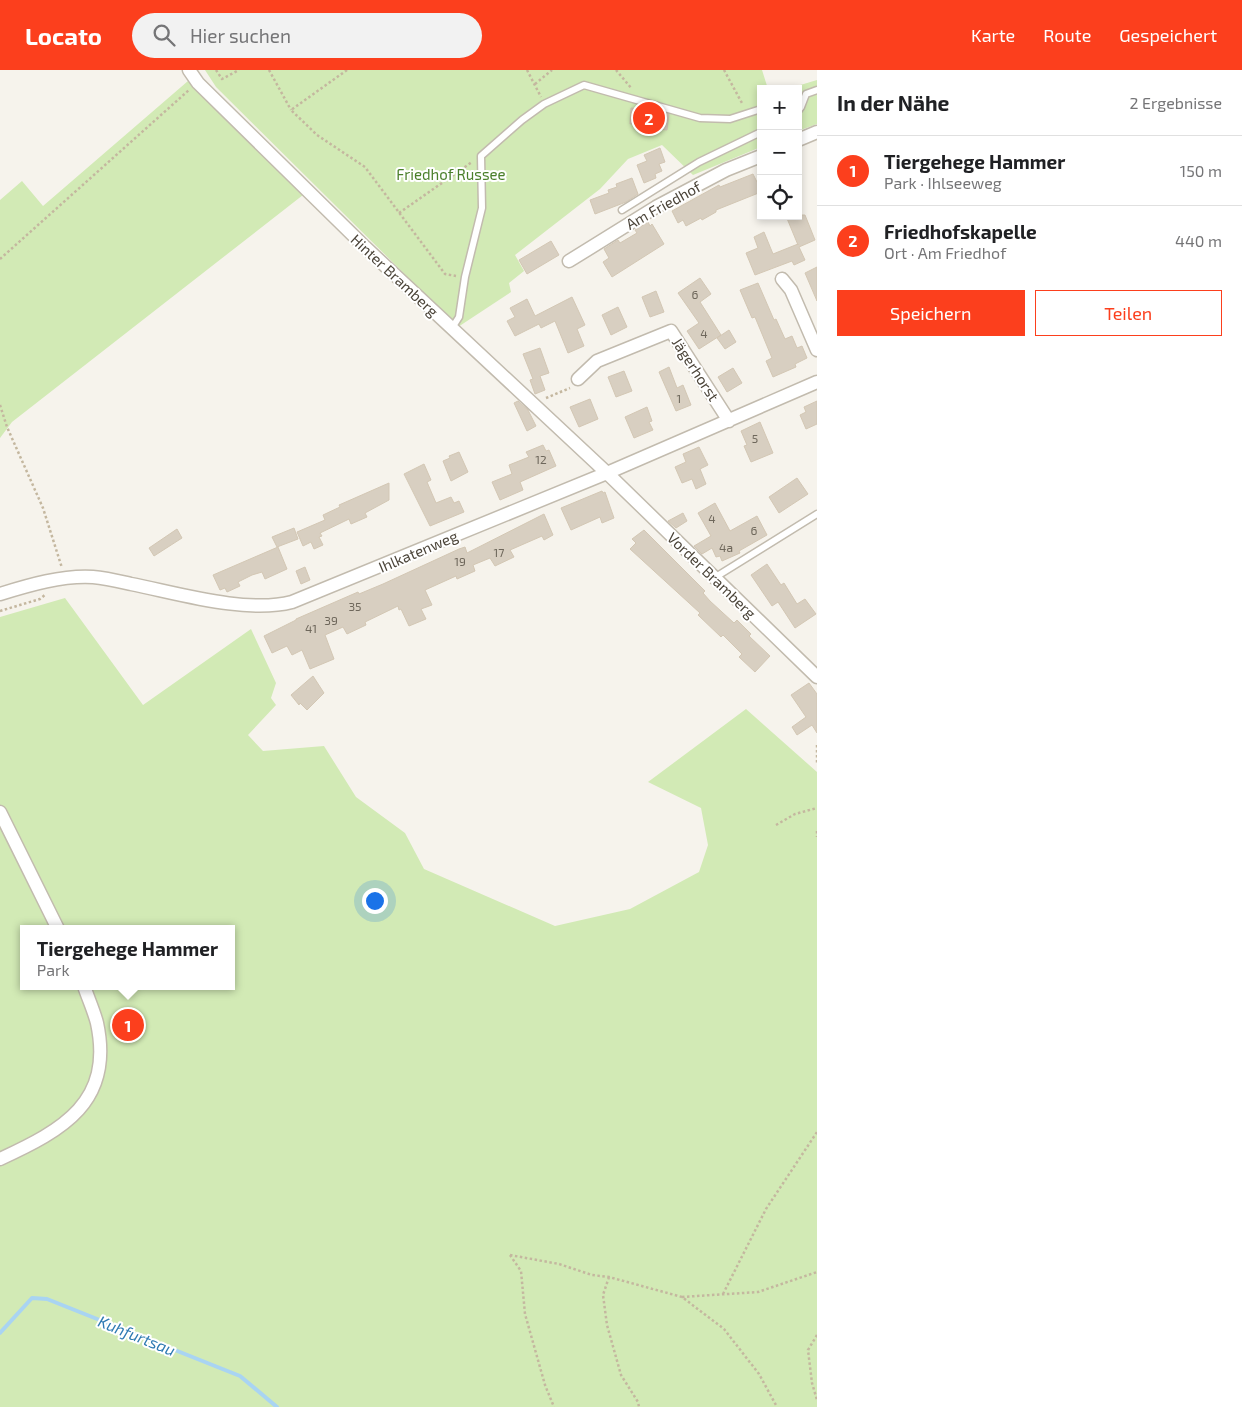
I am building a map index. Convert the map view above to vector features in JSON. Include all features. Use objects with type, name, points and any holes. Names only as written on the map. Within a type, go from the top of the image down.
[{"type":"street","name":"Hinter Bramberg","points":[[189,70],[198,82],[364,247],[607,473]]},
{"type":"street","points":[[802,138],[817,132]]},
{"type":"street","name":"Am Friedhof","points":[[569,261],[656,206],[726,170],[757,158]]},
{"type":"street","points":[[782,279],[792,290],[817,350]]},
{"type":"street","name":"Jägerhorst","points":[[578,379],[597,361],[671,331],[729,421]]},
{"type":"street","name":"Ihlkatenweg","points":[[0,594],[62,579],[95,577],[239,604],[263,606],[283,604],[306,597],[607,473],[817,382]]},
{"type":"street","name":"Vorder Bramberg","points":[[607,473],[817,676]]},
{"type":"street","points":[[0,812],[56,925]]},
{"type":"street","points":[[0,1159],[49,1135],[83,1105],[94,1085],[98,1074],[101,1052],[97,1022],[85,990]]},
{"type":"lane","points":[[452,328],[459,317],[465,277],[482,208],[481,156],[522,120],[544,104],[584,85],[700,118],[730,119],[757,110]]},
{"type":"lane","points":[[802,95],[817,90]]},
{"type":"lane","points":[[802,107],[806,94]]},
{"type":"lane","points":[[622,210],[699,162],[757,134]]},
{"type":"lane","points":[[714,578],[817,514]]},
{"type":"path","points":[[216,70],[222,79],[239,70]]},
{"type":"path","points":[[269,70],[291,110],[316,135],[364,167],[446,274],[465,277]]},
{"type":"path","points":[[291,110],[347,70]]},
{"type":"path","points":[[527,70],[544,104]]},
{"type":"path","points":[[535,84],[552,70]]},
{"type":"path","points":[[616,70],[641,100]]},
{"type":"path","points":[[724,70],[747,113]]},
{"type":"path","points":[[0,259],[198,82]]},
{"type":"path","points":[[399,214],[481,156]]},
{"type":"path","points":[[533,404],[570,388],[578,379]]},
{"type":"path","points":[[0,405],[7,427],[43,508],[62,579],[56,587],[40,599],[0,611]]},
{"type":"path","points":[[817,745],[817,763]]},
{"type":"path","points":[[776,824],[795,814],[817,808]]},
{"type":"path","points":[[817,831],[817,837]]},
{"type":"path","points":[[723,1294],[766,1209],[817,1132]]},
{"type":"path","points":[[554,1407],[545,1385],[525,1314],[521,1271],[510,1255],[559,1264],[592,1275],[610,1277],[682,1297],[758,1292],[817,1272]]},
{"type":"path","points":[[610,1277],[603,1295],[607,1325],[621,1375],[638,1402],[639,1407]]},
{"type":"path","points":[[682,1297],[724,1329],[759,1374],[777,1407]]},
{"type":"path","points":[[817,1336],[808,1350],[812,1383],[817,1400]]},
{"type":"green space","name":"Friedhof Russee","points":[[205,70],[762,70],[767,85],[757,85],[757,149],[693,175],[662,145],[628,159],[600,189],[515,255],[524,271],[509,283],[511,292],[458,327],[216,87]]},
{"type":"green space","points":[[817,80],[817,124],[802,130],[802,85],[800,85]]},
{"type":"green space","points":[[188,81],[303,195],[12,422],[0,438],[0,200],[22,181],[43,206]]},
{"type":"green space","points":[[65,598],[143,705],[251,629],[276,683],[271,698],[276,705],[248,735],[263,751],[324,746],[356,797],[405,833],[424,869],[555,926],[630,909],[699,872],[708,845],[701,808],[648,782],[746,709],[817,772],[817,1407],[0,1407],[0,617]]},
{"type":"building","points":[[631,108],[669,114],[667,130],[636,127],[637,124],[630,124]]},
{"type":"building","points":[[660,148],[665,162],[659,164],[662,171],[655,174],[656,178],[644,183],[637,165],[647,161],[644,155]]},
{"type":"building","points":[[753,174],[757,182],[757,194],[716,210],[716,212],[702,220],[701,218],[686,226],[683,220],[678,223],[672,211],[719,185],[720,187]]},
{"type":"building","points":[[632,178],[638,194],[626,202],[595,214],[590,200],[609,193],[608,190],[617,187],[616,184]]},
{"type":"building","points":[[802,215],[805,215],[815,240],[799,247],[805,260],[794,265],[792,261],[755,275],[746,253],[758,248],[754,237],[764,232],[773,254],[798,244],[788,220],[802,220]]},
{"type":"building","points":[[648,222],[650,226],[652,224],[664,244],[612,277],[603,262],[609,258],[604,249],[618,240],[620,243],[637,233],[635,230]]},
{"type":"building","points":[[551,241],[559,255],[527,274],[519,260]]},
{"type":"building","points":[[817,267],[817,301],[805,273]]},
{"type":"building","points":[[700,278],[711,294],[700,302],[721,335],[699,349],[687,331],[699,323],[678,293]]},
{"type":"building","points":[[758,283],[774,320],[776,319],[785,339],[792,336],[797,348],[802,346],[807,358],[795,364],[796,367],[773,377],[766,361],[772,358],[755,317],[752,318],[740,290]]},
{"type":"building","points":[[656,291],[664,312],[650,317],[642,297]]},
{"type":"building","points":[[572,297],[585,325],[577,329],[584,346],[568,353],[555,321],[541,328],[539,324],[515,336],[507,321],[515,317],[510,308],[527,299],[535,316]]},
{"type":"building","points":[[618,307],[627,327],[611,335],[602,315]]},
{"type":"building","points":[[729,330],[736,342],[725,349],[717,338]]},
{"type":"building","points":[[540,348],[549,373],[540,376],[545,390],[535,394],[530,380],[533,379],[523,354]]},
{"type":"building","points":[[669,367],[677,388],[683,385],[691,405],[676,411],[659,372]]},
{"type":"building","points":[[733,368],[742,383],[727,392],[718,377]]},
{"type":"building","points":[[624,371],[632,391],[616,397],[608,377]]},
{"type":"building","points":[[590,399],[598,419],[579,427],[570,407]]},
{"type":"building","points":[[518,401],[528,410],[536,426],[527,431],[514,403]]},
{"type":"building","points":[[817,401],[817,424],[806,429],[800,415],[806,412],[804,407]]},
{"type":"building","points":[[647,407],[652,421],[649,422],[653,430],[634,438],[625,417]]},
{"type":"building","points":[[760,422],[773,453],[751,462],[744,446],[747,445],[741,431]]},
{"type":"building","points":[[543,445],[546,451],[549,450],[556,466],[520,482],[523,490],[500,500],[492,482],[512,474],[509,465],[529,457],[526,452]]},
{"type":"building","points":[[699,447],[708,465],[700,469],[706,484],[696,489],[692,479],[682,483],[675,467],[686,462],[683,454]]},
{"type":"building","points":[[459,452],[468,472],[451,481],[443,461]]},
{"type":"building","points":[[424,464],[431,480],[427,482],[436,503],[451,497],[454,503],[459,501],[464,512],[430,526],[404,474]]},
{"type":"building","points":[[797,478],[808,494],[779,513],[769,497]]},
{"type":"building","points":[[389,483],[389,500],[365,513],[367,517],[351,524],[349,519],[320,533],[322,536],[319,537],[323,545],[314,549],[311,542],[303,546],[297,532],[325,520],[323,515],[340,507],[339,505]]},
{"type":"building","points":[[602,491],[603,493],[605,492],[614,518],[602,523],[600,517],[571,530],[561,508]]},
{"type":"building","points":[[715,503],[730,531],[757,516],[767,535],[739,551],[740,553],[722,561],[720,556],[716,557],[712,548],[702,554],[694,546],[711,536],[698,513]]},
{"type":"building","points":[[683,513],[687,521],[676,528],[668,521]]},
{"type":"building","points":[[544,514],[553,535],[544,540],[542,536],[510,550],[514,557],[495,566],[490,558],[473,565],[475,571],[457,579],[456,576],[425,590],[432,605],[421,609],[426,619],[409,626],[398,606],[365,622],[366,625],[347,634],[343,627],[325,635],[334,659],[310,669],[302,650],[292,655],[287,646],[272,653],[264,636],[296,619],[358,592],[359,594],[383,584],[459,549],[465,547],[467,553]]},
{"type":"building","points":[[294,528],[298,539],[277,547],[272,537]]},
{"type":"building","points":[[177,529],[182,538],[154,556],[149,548]]},
{"type":"building","points":[[644,530],[705,591],[703,593],[710,601],[734,623],[737,620],[751,634],[749,636],[770,656],[755,672],[739,657],[742,654],[723,635],[721,637],[698,615],[700,613],[630,549],[636,543],[632,539]]},
{"type":"building","points":[[278,547],[287,569],[265,579],[262,572],[252,575],[238,582],[240,586],[227,592],[225,588],[220,590],[213,575]]},
{"type":"building","points":[[767,564],[781,585],[784,583],[797,604],[805,599],[816,614],[795,628],[778,602],[772,606],[751,575]]},
{"type":"building","points":[[305,567],[310,580],[301,584],[296,571]]},
{"type":"building","points":[[313,676],[324,693],[307,710],[300,703],[299,705],[291,695]]},
{"type":"building","points":[[809,683],[817,694],[817,733],[812,725],[797,735],[792,727],[806,717],[791,695]]},
{"type":"waterway","name":"Kuhfurtsau","points":[[0,1333],[32,1298],[47,1299],[240,1376],[277,1407]]},
{"type":"place","name":"Friedhofskapelle","points":[[649,118]]},
{"type":"place","name":"Tiergehege Hammer","points":[[128,1025]]}]
